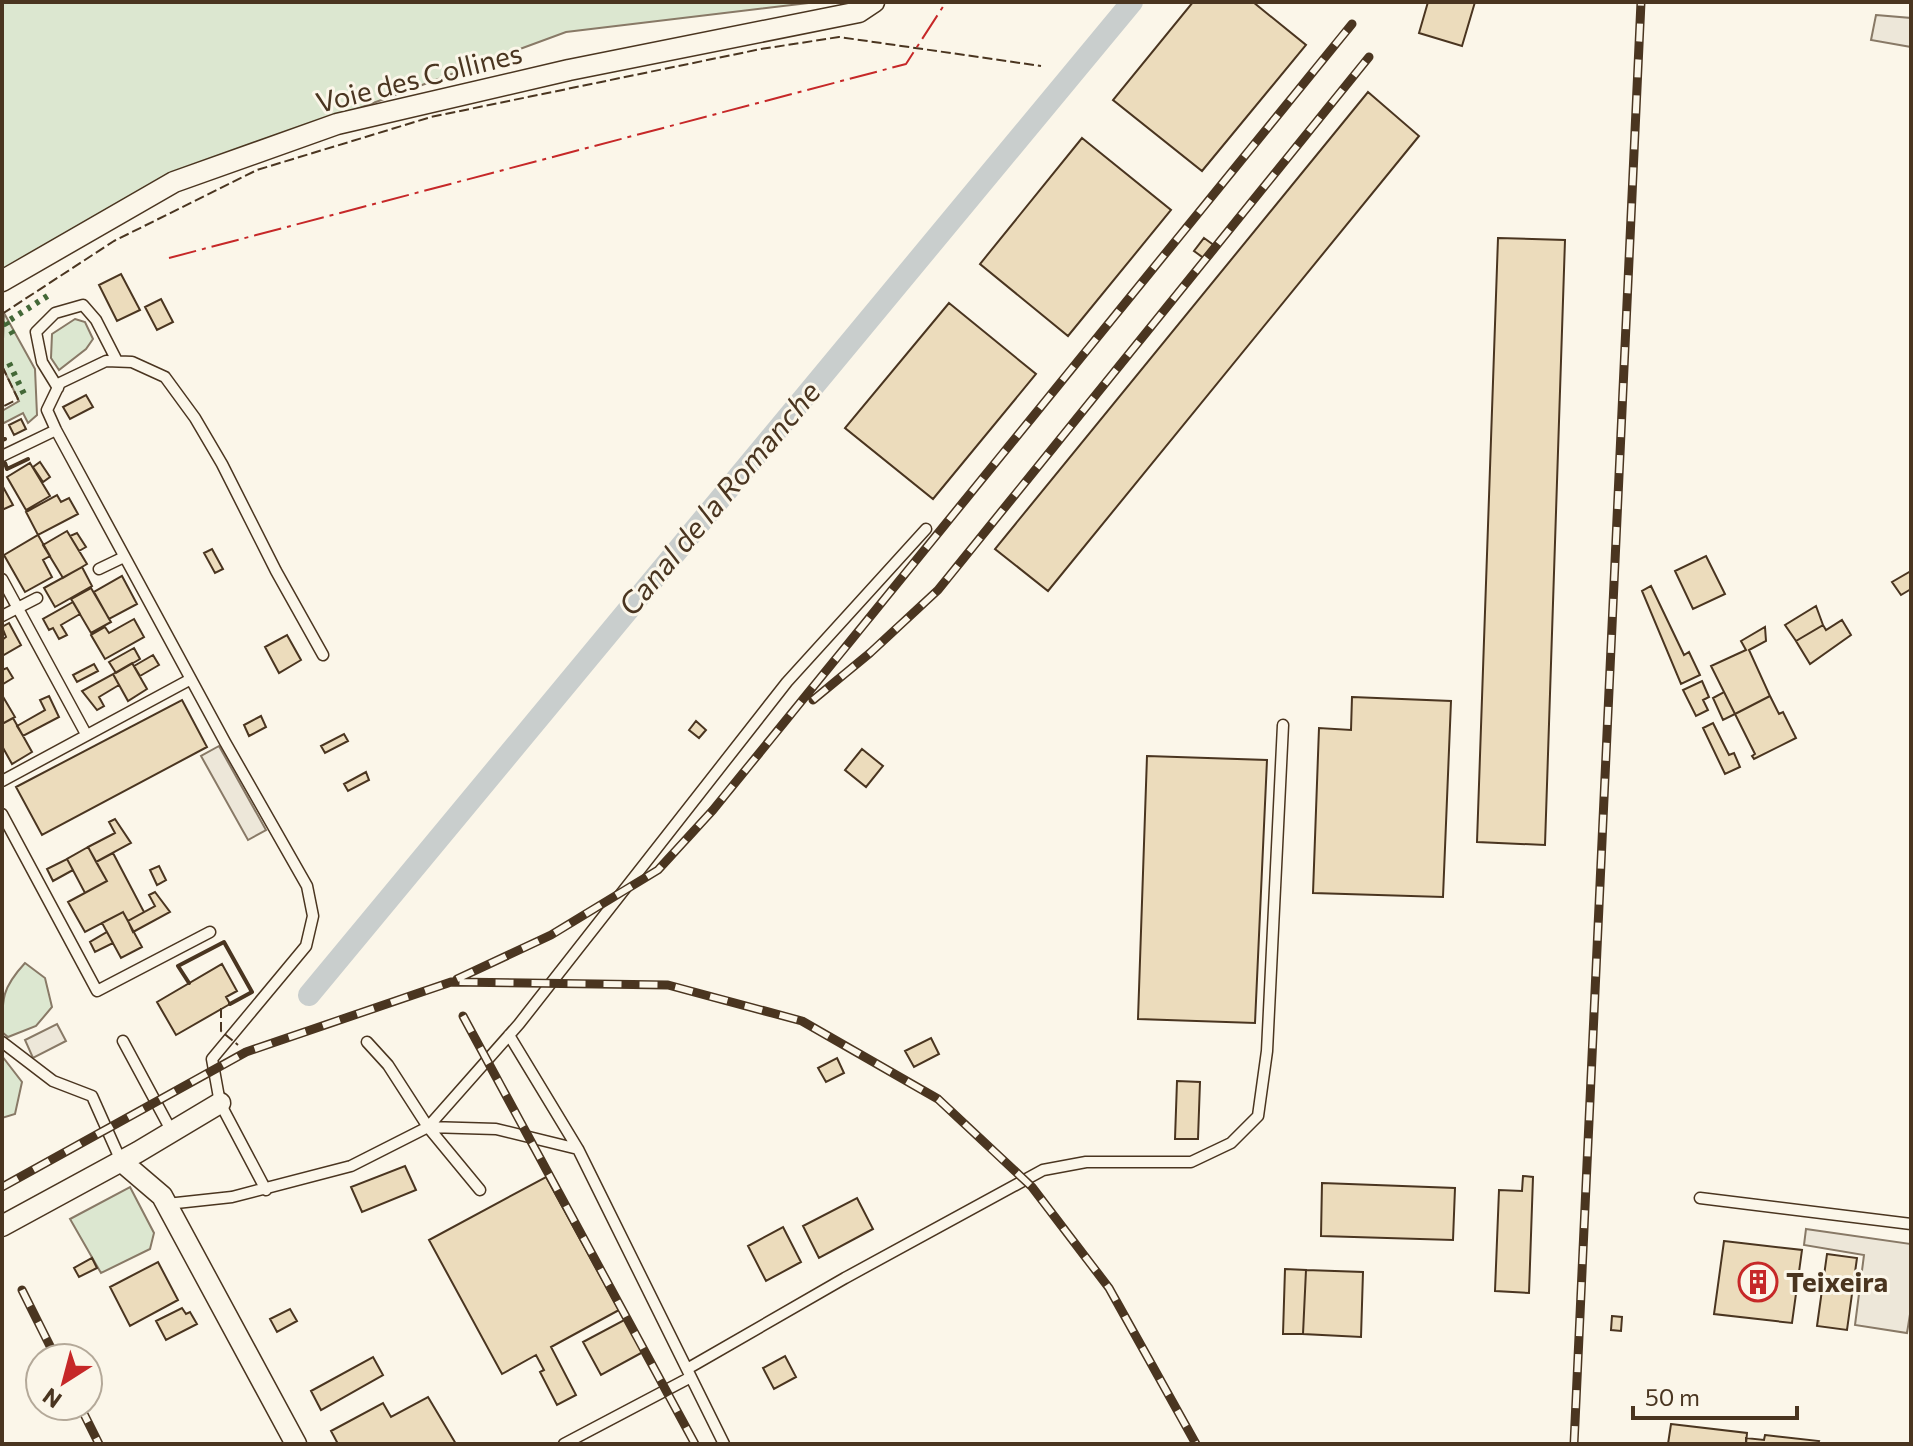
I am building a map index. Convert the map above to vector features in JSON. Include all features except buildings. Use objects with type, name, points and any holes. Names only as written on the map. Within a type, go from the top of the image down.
[{"type":"street","name":"Voie des Collines","points":[[2,281],[174,182],[337,124],[569,70],[859,12],[874,2]]},
{"type":"street","points":[[2,1226],[220,1103]]},
{"type":"street","points":[[121,1161],[162,1196],[167,1204],[296,1444]]},
{"type":"lane","points":[[58,388],[42,362],[36,332],[55,313],[83,305],[96,320],[117,361]]},
{"type":"lane","points":[[266,1190],[220,1103],[212,1059],[306,946],[313,916],[307,886],[56,430],[47,410],[60,383],[106,361],[132,362],[165,377],[195,418],[323,655]]},
{"type":"lane","points":[[2,456],[56,430]]},
{"type":"lane","points":[[167,1204],[266,1190],[351,1166],[428,1127],[509,1035],[787,682],[926,529]]},
{"type":"lane","points":[[99,569],[124,557]]},
{"type":"lane","points":[[2,579],[86,734]]},
{"type":"lane","points":[[2,616],[37,598]]},
{"type":"lane","points":[[2,781],[191,679]]},
{"type":"lane","points":[[564,1444],[858,1271],[1043,1170],[1086,1162],[1191,1162],[1231,1143],[1258,1116],[1267,1051],[1283,725]]},
{"type":"lane","points":[[2,814],[97,991],[210,932]]},
{"type":"lane","points":[[509,1035],[578,1149],[724,1444]]},
{"type":"lane","points":[[123,1041],[172,1132]]},
{"type":"lane","points":[[2,1042],[53,1081],[92,1096],[121,1161]]},
{"type":"lane","points":[[367,1042],[388,1065],[428,1127],[480,1190]]},
{"type":"lane","points":[[428,1127],[496,1129],[578,1149]]},
{"type":"lane","points":[[1700,1198],[1911,1224]]},
{"type":"green space","points":[[2,2],[817,2],[566,32],[232,155],[2,273]]},
{"type":"green space","points":[[4,313],[35,369],[37,415],[28,423],[23,413],[2,424],[2,411],[19,401],[2,366]]},
{"type":"green space","points":[[75,319],[85,322],[93,339],[86,349],[59,370],[51,358],[52,334]]},
{"type":"green space","points":[[25,963],[45,978],[52,1007],[36,1026],[8,1037],[2,1032],[5,994]]},
{"type":"green space","points":[[2,1056],[22,1082],[15,1114],[2,1118]]},
{"type":"green space","points":[[130,1187],[154,1233],[150,1249],[101,1273],[70,1219]]},
{"type":"shaded area","points":[[1876,15],[1911,18],[1911,47],[1871,40]]},
{"type":"shaded area","points":[[219,746],[266,830],[248,840],[201,756]]},
{"type":"shaded area","points":[[57,1024],[66,1041],[33,1058],[25,1040]]},
{"type":"shaded area","points":[[1806,1229],[1911,1244],[1911,1308],[1907,1333],[1855,1325],[1864,1255],[1804,1245]]},
{"type":"waterway","name":"Canal de la Romanche","points":[[309,995],[1132,2]]},
{"type":"railway","points":[[1574,1444],[1641,2]]},
{"type":"railway","points":[[457,979],[551,935],[658,870],[713,810],[1352,24]]},
{"type":"railway","points":[[813,700],[938,590],[1369,57]]},
{"type":"railway","points":[[2,1187],[246,1052],[451,982],[668,985],[802,1021],[938,1099],[1032,1187],[1109,1288],[1196,1444]]},
{"type":"railway","points":[[463,1016],[695,1444]]},
{"type":"railway","points":[[22,1290],[48,1342]]},
{"type":"railway","points":[[88,1422],[99,1444]]},
{"type":"hedge","points":[[2,325],[49,295]]},
{"type":"hedge","points":[[6,322],[14,336]]},
{"type":"hedge","points":[[9,363],[25,396]]},
{"type":"fence","points":[[2,314],[114,241],[257,170],[431,117],[761,49],[839,37],[1041,66]]},
{"type":"fence","points":[[2,366],[18,399],[2,407]]},
{"type":"fence","points":[[221,1008],[221,1031],[238,1045]]},
{"type":"wall","points":[[2,465],[5,463],[7,469],[28,459]]},
{"type":"wall","points":[[189,983],[178,966],[224,942],[252,992],[230,1004]]},
{"type":"power","points":[[169,258],[906,64],[946,2]]},
{"type":"place","name":"Teixeira","points":[[1758,1282]]}]
